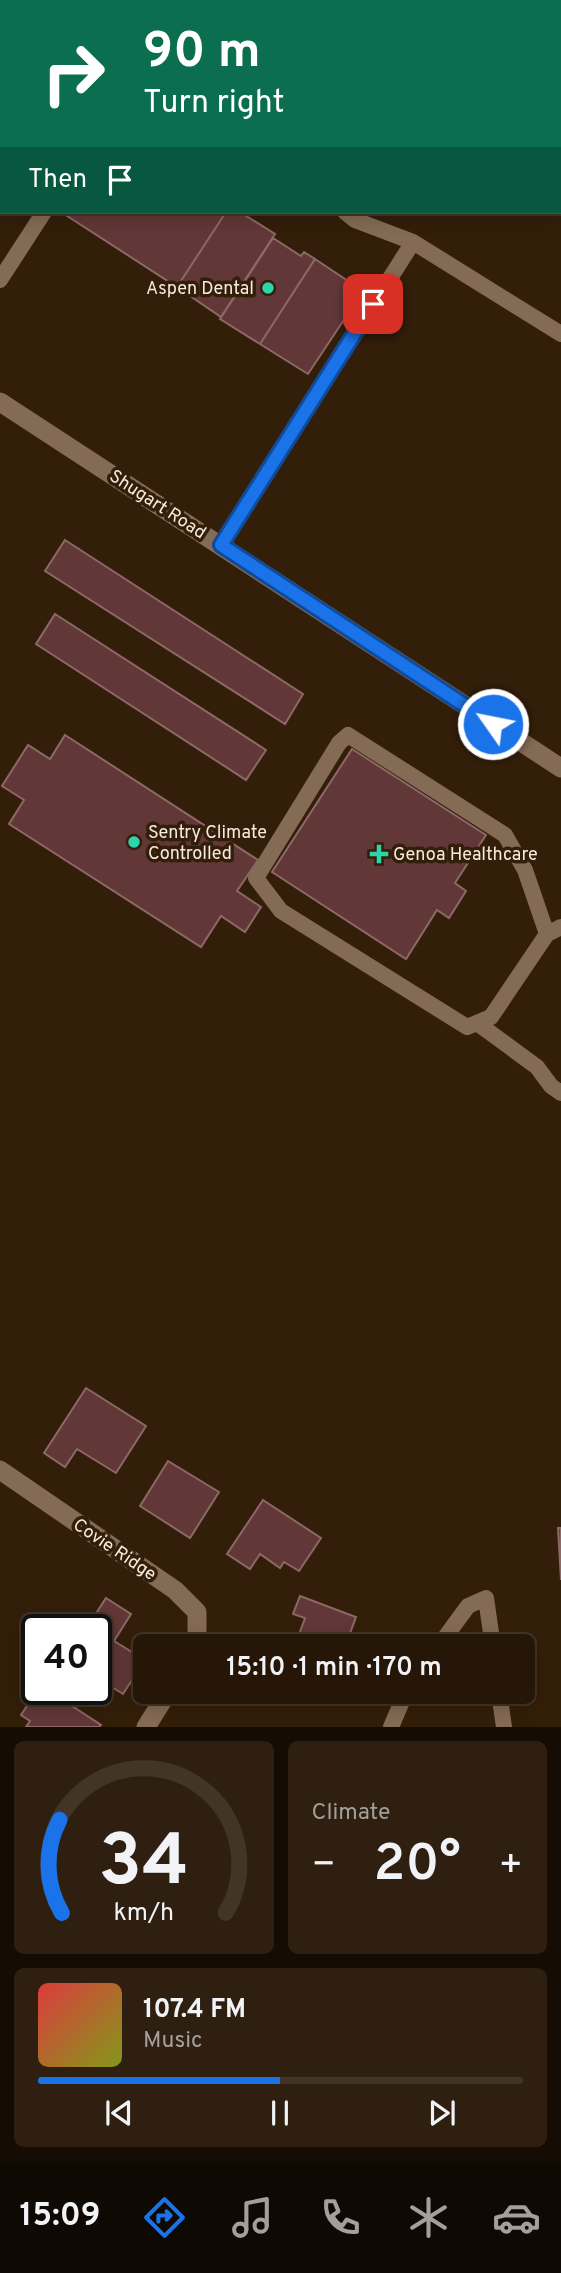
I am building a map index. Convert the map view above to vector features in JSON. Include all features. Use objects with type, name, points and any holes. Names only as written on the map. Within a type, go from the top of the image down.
[{"type":"street","name":"Shugart Road","points":[[0,402],[561,768]]},
{"type":"street","name":"Covie Ridge","points":[[0,1470],[175,1590],[197,1612],[197,1634]]},
{"type":"street","points":[[146,1727],[160,1704]]},
{"type":"lane","points":[[0,280],[43,214]]},
{"type":"lane","points":[[348,214],[355,220],[413,242],[561,334]]},
{"type":"lane","points":[[221,545],[413,242]]},
{"type":"lane","points":[[348,735],[505,835],[554,931],[491,1017],[467,1027],[281,911],[256,877],[339,743],[348,735]]},
{"type":"lane","points":[[477,1023],[537,1067],[551,1086],[561,1093]]},
{"type":"lane","points":[[448,1634],[468,1606],[486,1598],[491,1634]]},
{"type":"lane","points":[[391,1727],[401,1704]]},
{"type":"lane","points":[[501,1704],[504,1727]]},
{"type":"building","points":[[64,214],[225,214],[177,287]]},
{"type":"building","points":[[225,214],[243,214],[275,234],[221,317],[177,287]]},
{"type":"building","name":"Aspen Dental","points":[[273,238],[301,256],[304,252],[315,259],[260,344],[220,319]]},
{"type":"building","points":[[315,259],[363,291],[308,374],[260,344]]},
{"type":"building","points":[[65,540],[303,694],[285,724],[45,571]]},
{"type":"building","points":[[55,614],[266,750],[246,780],[36,644]]},
{"type":"building","name":"Sentry Climate Controlled","points":[[65,735],[258,860],[237,891],[261,907],[245,932],[221,916],[201,947],[9,824],[24,800],[2,786],[28,745],[50,759]]},
{"type":"building","name":"Genoa Healthcare","points":[[352,749],[486,835],[455,883],[466,891],[449,918],[437,910],[406,959],[272,872]]},
{"type":"building","points":[[86,1388],[146,1426],[116,1473],[77,1449],[65,1467],[44,1453]]},
{"type":"building","points":[[168,1461],[219,1492],[190,1538],[140,1506]]},
{"type":"building","points":[[263,1500],[321,1538],[299,1571],[284,1562],[280,1568],[260,1554],[250,1569],[227,1554]]},
{"type":"building","points":[[558,1528],[561,1528],[561,1580]]},
{"type":"building","points":[[300,1596],[356,1617],[350,1634],[299,1634],[305,1618],[293,1614]]},
{"type":"building","points":[[106,1598],[131,1614],[114,1641],[133,1653],[133,1679],[123,1694],[112,1687],[112,1614],[96,1614]]},
{"type":"building","points":[[28,1705],[70,1705],[101,1725],[26,1727],[30,1721],[21,1715]]},
{"type":"place","name":"Aspen Dental","points":[[268,288]]},
{"type":"place","name":"Sentry Climate Controlled","points":[[134,842]]},
{"type":"place","name":"Genoa Healthcare","points":[[379,854]]},
{"type":"route","points":[[373,304],[221,545],[493,724]]}]
